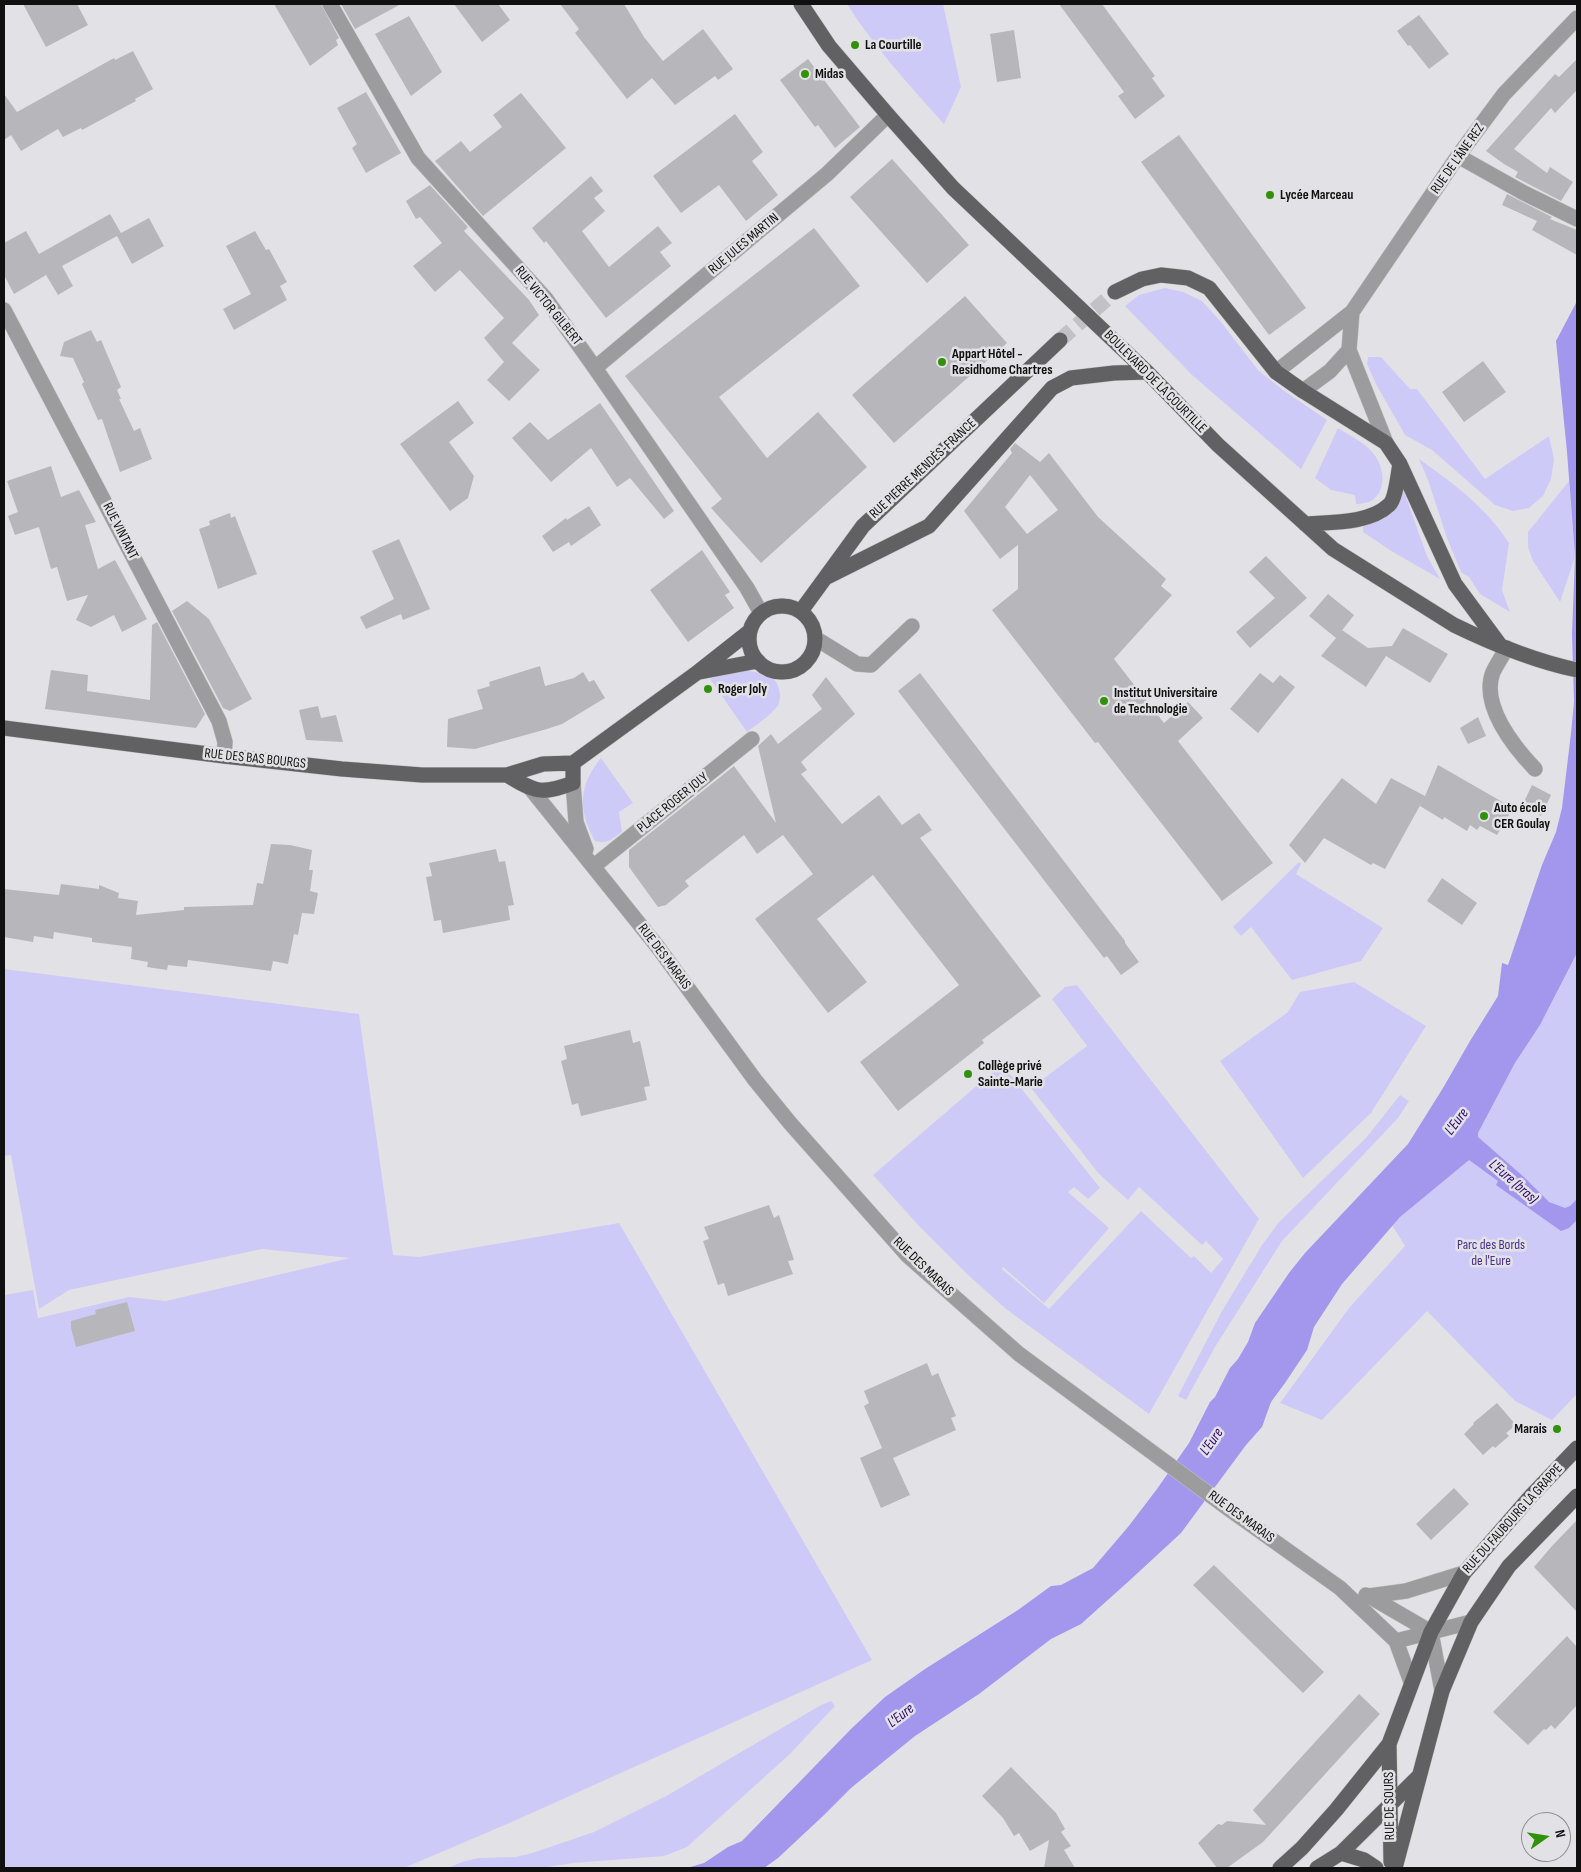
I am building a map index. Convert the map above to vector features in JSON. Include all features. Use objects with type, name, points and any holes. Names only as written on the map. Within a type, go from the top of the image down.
[{"type":"main road","name":"BOULEVARD DE LA COURTILLE","points":[[801,4],[829,46],[953,188],[1148,372],[1218,445],[1333,549],[1454,624],[1504,647],[1557,666],[1577,670]]},
{"type":"main road","points":[[1115,292],[1142,279],[1161,275],[1188,278],[1209,288],[1276,372],[1386,443],[1400,464],[1455,584],[1504,647]]},
{"type":"main road","name":"RUE PIERRE MENDÈS-FRANCE","points":[[801,611],[863,526],[1060,340]]},
{"type":"main road","points":[[825,578],[929,526],[1052,388],[1071,378],[1114,372],[1148,372]]},
{"type":"main road","points":[[1305,524],[1354,521],[1390,505],[1400,464]]},
{"type":"main road","points":[[776,606],[785,606],[801,611],[811,623],[815,638],[810,656],[804,664],[796,669],[779,672],[764,666],[758,661],[750,647],[752,624],[761,613],[776,606]]},
{"type":"main road","points":[[507,775],[531,789],[550,791],[573,783],[573,763],[698,672],[750,631]]},
{"type":"main road","points":[[698,672],[758,661]]},
{"type":"main road","name":"RUE DES BAS BOURGS","points":[[4,728],[224,756],[342,769],[422,775],[507,775],[548,763],[573,763]]},
{"type":"main road","name":"RUE DU FAUBOURG LA GRAPPE","points":[[1280,1868],[1302,1848],[1336,1810],[1389,1744],[1430,1632],[1464,1573],[1531,1496],[1577,1448]]},
{"type":"main road","name":"RUE DU FAUBOURG LA GRAPPE","points":[[1318,1868],[1341,1853],[1419,1776],[1442,1691],[1471,1622],[1509,1566],[1577,1496]]},
{"type":"main road","name":"RUE DE SOURS","points":[[1389,1744],[1393,1868]]},
{"type":"main road","name":"RUE DE SOURS","points":[[1393,1868],[1419,1776]]},
{"type":"main road","points":[[1341,1853],[1364,1860],[1376,1868]]},
{"type":"street","name":"RUE VICTOR GILBERT","points":[[330,4],[418,158],[546,299],[747,588],[761,613]]},
{"type":"street","name":"RUE DE L'ÂNE REZ","points":[[1276,372],[1352,312],[1449,172],[1458,156],[1504,94],[1577,18]]},
{"type":"street","name":"RUE JULES MARTIN","points":[[595,368],[827,174],[888,115]]},
{"type":"street","points":[[1458,156],[1524,194],[1577,219]]},
{"type":"street","name":"RUE VINTANT","points":[[4,310],[219,721],[225,742],[224,756]]},
{"type":"street","points":[[1352,312],[1350,350],[1386,443]]},
{"type":"street","points":[[1303,391],[1330,371],[1350,350]]},
{"type":"street","points":[[815,638],[856,664],[871,665],[912,626]]},
{"type":"street","points":[[1504,647],[1492,674],[1490,693],[1494,711],[1515,748],[1535,769]]},
{"type":"street","name":"PLACE ROGER JOLY","points":[[592,863],[752,739]]},
{"type":"street","name":"RUE DES MARAIS","points":[[573,783],[576,822],[592,863]]},
{"type":"street","name":"RUE DES MARAIS","points":[[531,789],[657,946],[755,1080],[790,1123],[908,1256],[1019,1354],[1126,1434],[1340,1588],[1396,1641],[1411,1682]]},
{"type":"street","name":"RUE DES MARAIS","points":[[1369,1596],[1406,1591],[1464,1573]]},
{"type":"street","name":"RUE DES MARAIS","points":[[1340,1588],[1369,1596],[1430,1632]]},
{"type":"street","points":[[1396,1641],[1471,1622]]},
{"type":"street","points":[[1430,1632],[1442,1691]]},
{"type":"green space","points":[[847,4],[943,4],[961,87],[944,124],[905,81]]},
{"type":"green space","points":[[1165,288],[1183,292],[1202,301],[1221,322],[1258,370],[1283,390],[1327,420],[1301,469],[1192,375],[1125,306],[1139,295]]},
{"type":"green space","points":[[1368,357],[1381,357],[1410,389],[1417,389],[1485,479],[1549,436],[1554,459],[1551,479],[1543,496],[1529,508],[1513,511],[1495,505],[1432,450],[1405,435],[1376,384],[1367,364]]},
{"type":"green space","points":[[1338,428],[1357,439],[1377,458],[1382,471],[1382,485],[1376,497],[1371,501],[1356,504],[1355,495],[1331,490],[1315,478]]},
{"type":"green space","points":[[1419,459],[1468,496],[1490,518],[1509,543],[1502,590],[1510,612],[1480,594],[1469,577],[1461,572]]},
{"type":"green space","points":[[1569,481],[1575,557],[1560,602],[1533,561],[1528,547],[1528,532]]},
{"type":"green space","points":[[1402,486],[1427,556],[1440,579],[1363,532],[1363,526],[1390,513]]},
{"type":"green space","points":[[744,670],[768,675],[779,687],[780,695],[776,708],[747,732],[710,679],[729,672]]},
{"type":"green space","points":[[601,758],[633,803],[619,812],[622,832],[610,840],[599,842],[595,841],[589,830],[583,808],[583,798],[588,778]]},
{"type":"green space","points":[[1299,862],[1301,864],[1296,874],[1383,928],[1361,961],[1292,980],[1251,927],[1241,936],[1233,927]]},
{"type":"green space","name":"Parc des Bords de l'Eure","points":[[1577,953],[1577,1394],[1552,1420],[1515,1401],[1427,1311],[1322,1420],[1280,1403],[1349,1308],[1405,1246],[1392,1225],[1478,1138],[1478,1133],[1515,1063],[1540,1025]]},
{"type":"green space","points":[[4,969],[359,1014],[393,1255],[419,1257],[619,1223],[872,1660],[514,1821],[404,1868],[4,1868],[4,1295],[33,1290],[38,1318],[129,1297],[166,1301],[350,1258],[262,1249],[69,1290],[39,1309],[11,1155],[4,1156]]},
{"type":"green space","points":[[1354,982],[1426,1026],[1371,1113],[1303,1178],[1220,1061],[1288,1012],[1300,992]]},
{"type":"green space","points":[[1077,985],[1259,1219],[1149,1414],[1006,1309],[967,1274],[920,1227],[873,1175],[1002,1064],[1100,1188],[1088,1199],[1074,1187],[1068,1192],[1109,1228],[1044,1303],[1003,1267],[1002,1269],[1049,1309],[1141,1211],[1191,1258],[1194,1256],[1211,1273],[1223,1259],[1206,1241],[1202,1245],[1139,1187],[1128,1200],[1099,1174],[1031,1088],[1087,1046],[1052,999],[1065,987]]},
{"type":"green space","points":[[1400,1095],[1409,1101],[1398,1118],[1282,1241],[1215,1347],[1186,1400],[1178,1396],[1222,1311],[1262,1245],[1279,1222],[1366,1138]]},
{"type":"green space","points":[[831,1701],[835,1706],[790,1754],[687,1847],[664,1856],[573,1863],[541,1868],[448,1868],[478,1858],[516,1857],[594,1832],[668,1795],[821,1705]]},
{"type":"water","points":[[1577,301],[1577,953],[1540,1025],[1515,1063],[1478,1133],[1478,1137],[1549,1202],[1565,1208],[1577,1199],[1577,1220],[1569,1228],[1561,1231],[1496,1185],[1498,1181],[1469,1160],[1400,1217],[1342,1284],[1314,1327],[1307,1350],[1271,1402],[1262,1427],[1246,1445],[1181,1533],[1129,1581],[1081,1624],[1051,1639],[979,1694],[915,1736],[851,1788],[778,1858],[764,1868],[687,1868],[704,1863],[728,1847],[742,1841],[851,1729],[885,1697],[925,1669],[1018,1610],[1051,1586],[1061,1585],[1093,1568],[1128,1527],[1189,1443],[1210,1402],[1215,1397],[1230,1368],[1248,1342],[1255,1323],[1289,1273],[1305,1253],[1408,1144],[1498,996],[1502,963],[1508,965],[1542,865],[1556,832],[1562,808],[1571,733],[1574,702],[1572,634],[1575,556],[1556,341]]},
{"type":"building","points":[[23,4],[77,4],[88,25],[46,47]]},
{"type":"building","points":[[274,4],[321,4],[339,38],[336,40],[338,45],[310,66]]},
{"type":"building","points":[[341,4],[401,4],[355,29]]},
{"type":"building","points":[[454,4],[498,4],[510,20],[482,42]]},
{"type":"building","points":[[560,4],[624,4],[644,37],[663,61],[703,29],[733,69],[718,80],[715,76],[675,105],[652,78],[627,99],[575,33],[579,29]]},
{"type":"building","points":[[1059,4],[1102,4],[1155,76],[1152,78],[1165,96],[1135,119],[1118,96],[1124,92]]},
{"type":"building","points":[[1419,15],[1449,54],[1429,69],[1397,31]]},
{"type":"building","points":[[409,16],[442,72],[411,96],[375,34]]},
{"type":"building","points":[[1014,30],[1021,78],[997,82],[990,34]]},
{"type":"building","points":[[133,51],[153,89],[135,99],[136,101],[82,130],[81,128],[63,137],[58,129],[21,151],[11,135],[4,140],[4,94],[17,112],[114,58],[115,60]]},
{"type":"building","points":[[808,59],[860,127],[835,148],[818,125],[815,127],[780,80]]},
{"type":"building","points":[[1577,59],[1577,90],[1555,113],[1551,108],[1514,149],[1547,173],[1550,167],[1573,182],[1561,201],[1515,177],[1518,172],[1486,151],[1555,74],[1559,77]]},
{"type":"building","points":[[366,92],[401,153],[366,173],[352,148],[357,144],[337,108]]},
{"type":"building","points":[[521,93],[566,148],[483,216],[435,161],[461,141],[470,152],[502,127],[493,115]]},
{"type":"building","points":[[735,114],[763,152],[752,161],[778,195],[746,221],[719,185],[681,213],[653,176]]},
{"type":"building","points":[[1179,135],[1306,308],[1269,335],[1141,162]]},
{"type":"building","points":[[892,159],[969,245],[927,283],[850,197]]},
{"type":"building","points":[[591,176],[603,191],[594,198],[605,211],[582,231],[609,267],[658,226],[672,243],[660,252],[671,266],[606,318],[546,241],[544,243],[532,228]]},
{"type":"building","points":[[430,185],[468,227],[464,231],[529,300],[539,315],[512,343],[540,370],[509,401],[487,380],[504,362],[484,338],[504,318],[460,270],[435,292],[413,266],[442,243],[420,217],[416,219],[406,201]]},
{"type":"building","points":[[1507,194],[1552,217],[1550,219],[1577,230],[1577,255],[1532,230],[1537,221],[1502,205]]},
{"type":"building","points":[[110,214],[121,233],[149,218],[164,246],[132,264],[117,236],[62,266],[73,286],[58,295],[46,275],[14,294],[4,275],[4,243],[26,231],[39,254]]},
{"type":"building","points":[[814,228],[860,286],[719,397],[767,458],[818,412],[867,467],[761,563],[711,508],[722,499],[625,376]]},
{"type":"building","points":[[255,231],[266,250],[269,249],[287,282],[280,286],[287,300],[234,330],[223,309],[251,294],[226,246]]},
{"type":"building","points":[[965,296],[1007,343],[894,443],[852,395]]},
{"type":"building","points":[[91,330],[97,342],[101,340],[121,387],[117,390],[121,399],[119,399],[134,431],[140,428],[152,459],[120,472],[102,419],[98,420],[73,358],[60,356],[64,342]]},
{"type":"building","points":[[1483,361],[1506,392],[1464,422],[1442,392]]},
{"type":"building","points":[[458,401],[474,423],[449,442],[474,476],[468,498],[450,511],[400,444]]},
{"type":"building","points":[[600,403],[674,511],[664,519],[630,478],[617,487],[591,448],[551,482],[512,438],[530,422],[548,440]]},
{"type":"building","name":"Institut Universitaire de Technologie","points":[[1015,443],[1040,462],[1049,453],[1098,517],[1166,579],[1161,586],[1172,595],[1114,659],[1164,723],[1188,702],[1203,718],[1178,741],[1273,863],[1222,901],[1098,742],[1095,743],[992,610],[1018,589],[1018,545],[1000,559],[964,511],[1012,453],[1010,449]],"holes":[[[1030,475],[1058,510],[1027,534],[1005,507]]]},
{"type":"building","points":[[51,466],[61,497],[79,490],[96,522],[85,525],[98,569],[115,560],[147,619],[122,632],[114,615],[91,627],[76,620],[88,595],[67,601],[57,567],[51,569],[39,527],[15,535],[8,516],[18,512],[7,481]]},
{"type":"building","points":[[589,506],[601,525],[571,546],[569,542],[553,552],[542,536],[566,518],[567,520]]},
{"type":"building","points":[[230,513],[231,518],[235,516],[257,574],[218,589],[199,529],[210,525],[209,521]]},
{"type":"building","points":[[399,539],[430,609],[403,620],[401,614],[366,629],[360,617],[394,599],[372,551]]},
{"type":"building","points":[[702,550],[730,592],[725,595],[734,608],[688,642],[650,590]]},
{"type":"building","points":[[1266,556],[1307,598],[1250,648],[1236,632],[1275,598],[1249,572]]},
{"type":"building","points":[[1328,594],[1354,615],[1342,630],[1368,648],[1392,646],[1403,628],[1448,654],[1430,683],[1386,656],[1366,687],[1321,656],[1336,638],[1309,616]]},
{"type":"building","points":[[187,601],[209,619],[252,699],[230,711],[223,708],[172,611]]},
{"type":"building","points":[[157,622],[205,714],[196,728],[45,709],[51,670],[88,675],[87,691],[150,700],[152,625]]},
{"type":"building","points":[[540,666],[545,686],[574,678],[583,672],[589,682],[594,680],[605,698],[562,724],[547,729],[475,749],[447,747],[448,719],[483,709],[477,690],[490,686],[489,682]]},
{"type":"building","points":[[920,673],[1125,941],[1139,962],[1121,975],[1107,956],[1104,958],[898,691]]},
{"type":"building","points":[[1260,673],[1273,683],[1280,675],[1295,687],[1258,733],[1230,709]]},
{"type":"building","points":[[826,677],[855,714],[801,762],[807,770],[801,774],[842,824],[879,795],[902,825],[919,813],[932,830],[920,838],[1041,996],[982,1040],[984,1043],[898,1111],[860,1062],[959,985],[873,875],[817,919],[867,982],[828,1013],[755,919],[813,874],[783,835],[757,854],[744,835],[685,881],[689,886],[666,905],[658,907],[629,867],[629,850],[734,766],[776,823],[758,746],[771,734],[778,744],[822,709],[812,695]]},
{"type":"building","points":[[318,706],[321,718],[336,715],[343,742],[306,740],[299,710]]},
{"type":"building","points":[[1478,717],[1486,736],[1468,744],[1460,728]]},
{"type":"building","points":[[1438,765],[1513,808],[1497,835],[1480,826],[1477,830],[1470,825],[1467,831],[1444,817],[1443,820],[1420,806],[1423,800],[1385,869],[1373,863],[1371,865],[1324,838],[1305,863],[1289,845],[1342,778],[1376,804],[1391,778],[1425,796]]},
{"type":"building","points":[[1532,785],[1551,795],[1541,816],[1522,806]]},
{"type":"building","points":[[271,844],[290,845],[312,850],[309,870],[313,870],[310,891],[318,893],[314,914],[302,913],[298,935],[294,934],[288,964],[273,961],[271,971],[188,960],[187,967],[168,965],[167,970],[147,967],[148,962],[131,959],[132,947],[92,942],[92,938],[54,932],[53,939],[34,936],[33,942],[4,937],[4,889],[59,895],[61,884],[99,889],[99,885],[119,893],[118,898],[138,901],[136,915],[184,910],[184,907],[253,905],[257,883],[263,884]]},
{"type":"building","points":[[496,849],[499,862],[505,861],[514,905],[508,906],[510,920],[443,933],[441,920],[434,921],[426,877],[432,876],[429,863]]},
{"type":"building","points":[[1442,878],[1477,903],[1462,925],[1427,901]]},
{"type":"building","points":[[630,1030],[633,1043],[640,1041],[650,1086],[644,1087],[647,1100],[581,1116],[578,1103],[572,1105],[561,1061],[567,1059],[564,1046]]},
{"type":"building","points":[[769,1205],[774,1218],[779,1215],[794,1260],[788,1261],[793,1274],[728,1296],[724,1283],[718,1285],[703,1241],[709,1239],[704,1227]]},
{"type":"building","points":[[127,1302],[135,1331],[76,1347],[71,1321],[96,1314],[95,1310]]},
{"type":"building","points":[[927,1363],[932,1376],[938,1373],[956,1416],[951,1418],[956,1430],[893,1458],[910,1495],[881,1508],[860,1458],[882,1448],[864,1406],[869,1403],[864,1391]]},
{"type":"building","points":[[1497,1403],[1516,1425],[1506,1433],[1509,1436],[1483,1455],[1464,1434],[1473,1423]]},
{"type":"building","points":[[1454,1488],[1469,1504],[1431,1540],[1416,1524]]},
{"type":"building","points":[[1577,1520],[1577,1612],[1534,1567]]},
{"type":"building","points":[[1214,1565],[1324,1672],[1303,1693],[1193,1585]]},
{"type":"building","points":[[1567,1636],[1577,1647],[1577,1705],[1555,1729],[1551,1725],[1546,1730],[1544,1729],[1528,1745],[1493,1712]]},
{"type":"building","points":[[1359,1694],[1380,1714],[1263,1842],[1227,1868],[1217,1868],[1198,1843],[1218,1824],[1222,1825],[1227,1821],[1266,1825],[1253,1810]]},
{"type":"building","points":[[1011,1767],[1056,1813],[1065,1829],[1061,1832],[1071,1846],[1064,1850],[1075,1868],[1044,1868],[1049,1840],[1030,1851],[1019,1833],[1014,1836],[1003,1818],[982,1796]]},
{"type":"tunnel","points":[[1060,340],[1115,292]]},
{"type":"place","name":"La Courtille","points":[[855,45]]},
{"type":"place","name":"Midas","points":[[805,74]]},
{"type":"place","name":"Lycée Marceau","points":[[1270,195]]},
{"type":"place","name":"Appart Hôtel - Residhome Chartres","points":[[942,362]]},
{"type":"place","name":"Roger Joly","points":[[708,689]]},
{"type":"place","name":"Institut Universitaire de Technologie","points":[[1104,701]]},
{"type":"place","name":"Auto école CER Goulay","points":[[1484,816]]},
{"type":"place","name":"Collège privé Sainte-Marie","points":[[968,1074]]},
{"type":"place","name":"Marais","points":[[1557,1429]]},
{"type":"water label","name":"L'Eure","points":[[1457,1122]]},
{"type":"water label","name":"L'Eure (bras)","points":[[1513,1182]]},
{"type":"water label","name":"L'Eure","points":[[1212,1442]]},
{"type":"water label","name":"L'Eure","points":[[901,1716]]}]
